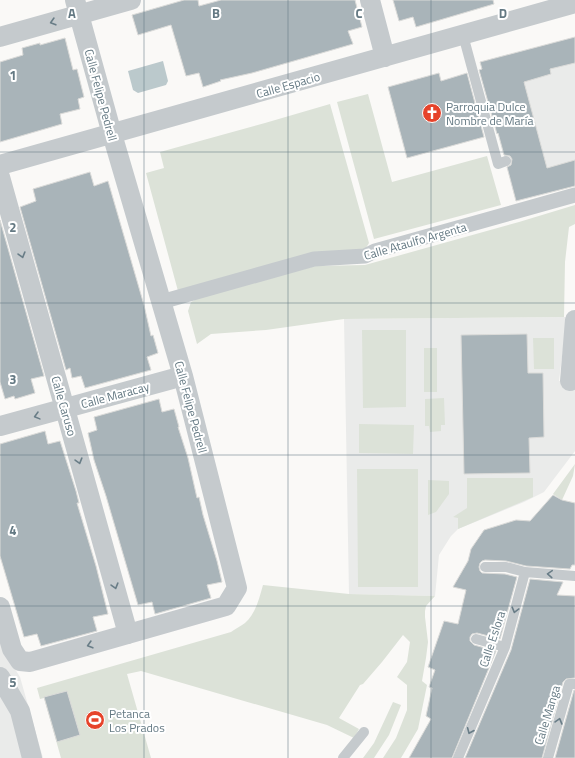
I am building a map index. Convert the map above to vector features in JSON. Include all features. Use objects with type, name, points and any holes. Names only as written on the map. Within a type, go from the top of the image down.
[{"type":"street","points":[[0,37],[77,7],[131,0]]},
{"type":"street","points":[[370,0],[385,57]]},
{"type":"street","name":"Calle Espacio","points":[[0,165],[575,3]]},
{"type":"street","name":"Calle Felipe Pedrell","points":[[0,607],[12,649],[20,661],[30,662],[226,606],[237,588],[183,376],[112,134],[77,7]]},
{"type":"street","name":"Calle Caruso","points":[[0,177],[128,634]]},
{"type":"street","name":"Calle Ataulfo Argenta","points":[[161,302],[314,259],[365,256],[375,251],[575,195]]},
{"type":"street","points":[[570,381],[575,320]]},
{"type":"street","name":"Calle Maracay","points":[[0,426],[183,376]]},
{"type":"street","points":[[0,677],[20,711],[32,758]]},
{"type":"lane","points":[[463,35],[498,164],[506,161]]},
{"type":"lane","points":[[485,567],[506,567],[525,572],[575,576]]},
{"type":"lane","name":"Calle Eslora","points":[[458,758],[505,647],[525,572]]},
{"type":"lane","points":[[476,639],[505,647]]},
{"type":"lane","name":"Calle Manga","points":[[548,758],[569,684],[575,684]]},
{"type":"lane","points":[[343,758],[364,732]]},
{"type":"shaded area","points":[[575,37],[575,186],[516,201],[480,62]]},
{"type":"shaded area","points":[[163,61],[168,81],[166,85],[138,93],[133,90],[128,71]]},
{"type":"shaded area","points":[[368,94],[392,182],[487,156],[501,205],[374,239],[337,102]]},
{"type":"shaded area","points":[[330,104],[369,243],[364,251],[178,291],[146,173],[164,168],[160,152]]},
{"type":"shaded area","points":[[575,205],[575,224],[569,227],[565,262],[564,317],[344,319],[266,330],[211,334],[197,344],[188,311],[191,302],[200,297],[315,266],[365,265]]},
{"type":"shaded area","points":[[567,317],[559,381],[575,381],[575,451],[544,492],[524,502],[458,529],[451,536],[439,555],[435,596],[349,594],[344,319]]},
{"type":"shaded area","points":[[362,330],[406,330],[406,407],[363,408]]},
{"type":"shaded area","points":[[533,338],[554,338],[554,369],[534,369]]},
{"type":"shaded area","points":[[424,348],[437,348],[437,392],[424,392]]},
{"type":"shaded area","points":[[444,398],[445,425],[441,425],[441,431],[430,432],[429,426],[425,426],[425,399]]},
{"type":"shaded area","points":[[359,424],[414,425],[413,454],[359,453]]},
{"type":"shaded area","points":[[575,464],[573,476],[562,500],[553,494]]},
{"type":"shaded area","points":[[357,469],[418,469],[418,587],[358,587]]},
{"type":"shaded area","points":[[467,478],[533,478],[533,497],[458,529],[458,518],[453,517],[467,508]]},
{"type":"shaded area","points":[[428,480],[449,481],[449,494],[436,512],[428,515]]},
{"type":"shaded area","points":[[263,585],[349,594],[435,596],[426,606],[425,611],[428,642],[422,681],[427,685],[418,729],[401,758],[383,758],[396,738],[407,710],[407,685],[397,677],[407,662],[410,642],[403,635],[382,662],[363,684],[360,685],[339,718],[359,729],[354,738],[327,725],[141,671],[127,674],[151,758],[61,758],[44,698],[40,699],[37,688],[231,632],[245,623],[252,615],[257,606]]},
{"type":"shaded area","points":[[0,641],[3,650],[20,677],[43,758],[0,758]]},
{"type":"shaded area","points":[[393,702],[401,705],[389,735],[374,758],[363,758],[374,743]]},
{"type":"building","points":[[184,0],[198,0],[199,6],[221,0],[355,0],[362,27],[348,31],[353,44],[252,73],[220,80],[221,81],[203,87],[199,73],[186,76],[171,25],[138,35],[132,15]]},
{"type":"building","points":[[393,0],[493,0],[494,4],[416,27],[413,17],[399,21]]},
{"type":"building","points":[[575,37],[575,63],[550,69],[551,74],[524,82],[547,168],[575,160],[575,186],[516,201],[507,167],[511,165],[512,159],[510,156],[504,155],[498,133],[497,134],[479,70],[482,69],[480,62]]},
{"type":"building","points":[[65,38],[73,70],[77,69],[84,97],[78,99],[80,109],[60,114],[62,124],[0,142],[0,62],[23,55],[22,48]]},
{"type":"building","name":"Parroquia Dulce Nombre de María","points":[[439,73],[441,81],[467,73],[484,137],[407,158],[388,87]]},
{"type":"building","points":[[90,172],[94,186],[108,181],[144,305],[151,336],[153,335],[158,353],[147,357],[151,370],[85,388],[81,376],[72,378],[70,368],[66,370],[20,207],[36,201],[33,189]]},
{"type":"building","points":[[0,220],[44,376],[31,379],[35,393],[15,399],[14,396],[5,399],[0,382]]},
{"type":"building","points":[[527,334],[528,373],[543,373],[544,437],[529,438],[530,473],[464,474],[461,335]]},
{"type":"building","points":[[159,399],[162,412],[174,409],[188,458],[197,498],[199,497],[222,582],[207,585],[211,598],[155,614],[152,602],[138,605],[94,460],[88,433],[97,430],[94,417]]},
{"type":"building","points":[[45,431],[48,444],[60,441],[76,491],[79,503],[77,503],[96,566],[108,614],[93,617],[97,631],[41,646],[37,634],[24,637],[0,556],[0,444]]},
{"type":"building","points":[[553,495],[562,500],[575,503],[575,565],[572,565],[570,569],[526,566],[506,561],[485,560],[480,563],[479,567],[482,573],[505,574],[517,577],[500,639],[477,633],[472,634],[470,637],[470,641],[474,645],[496,651],[452,758],[409,758],[431,719],[426,716],[432,688],[429,687],[435,670],[428,667],[444,621],[458,624],[466,590],[453,587],[468,561],[471,549],[484,530],[516,520],[530,521]]},
{"type":"building","points":[[530,579],[563,582],[557,595],[575,596],[575,678],[566,679],[563,682],[542,758],[465,758],[511,650]]},
{"type":"building","points":[[574,690],[575,758],[555,758]]},
{"type":"building","points":[[67,691],[80,735],[57,742],[44,697]]},
{"type":"place","name":"Parroquia Dulce Nombre de María","points":[[432,113]]},
{"type":"place","name":"Petanca Los Prados","points":[[95,720]]}]
